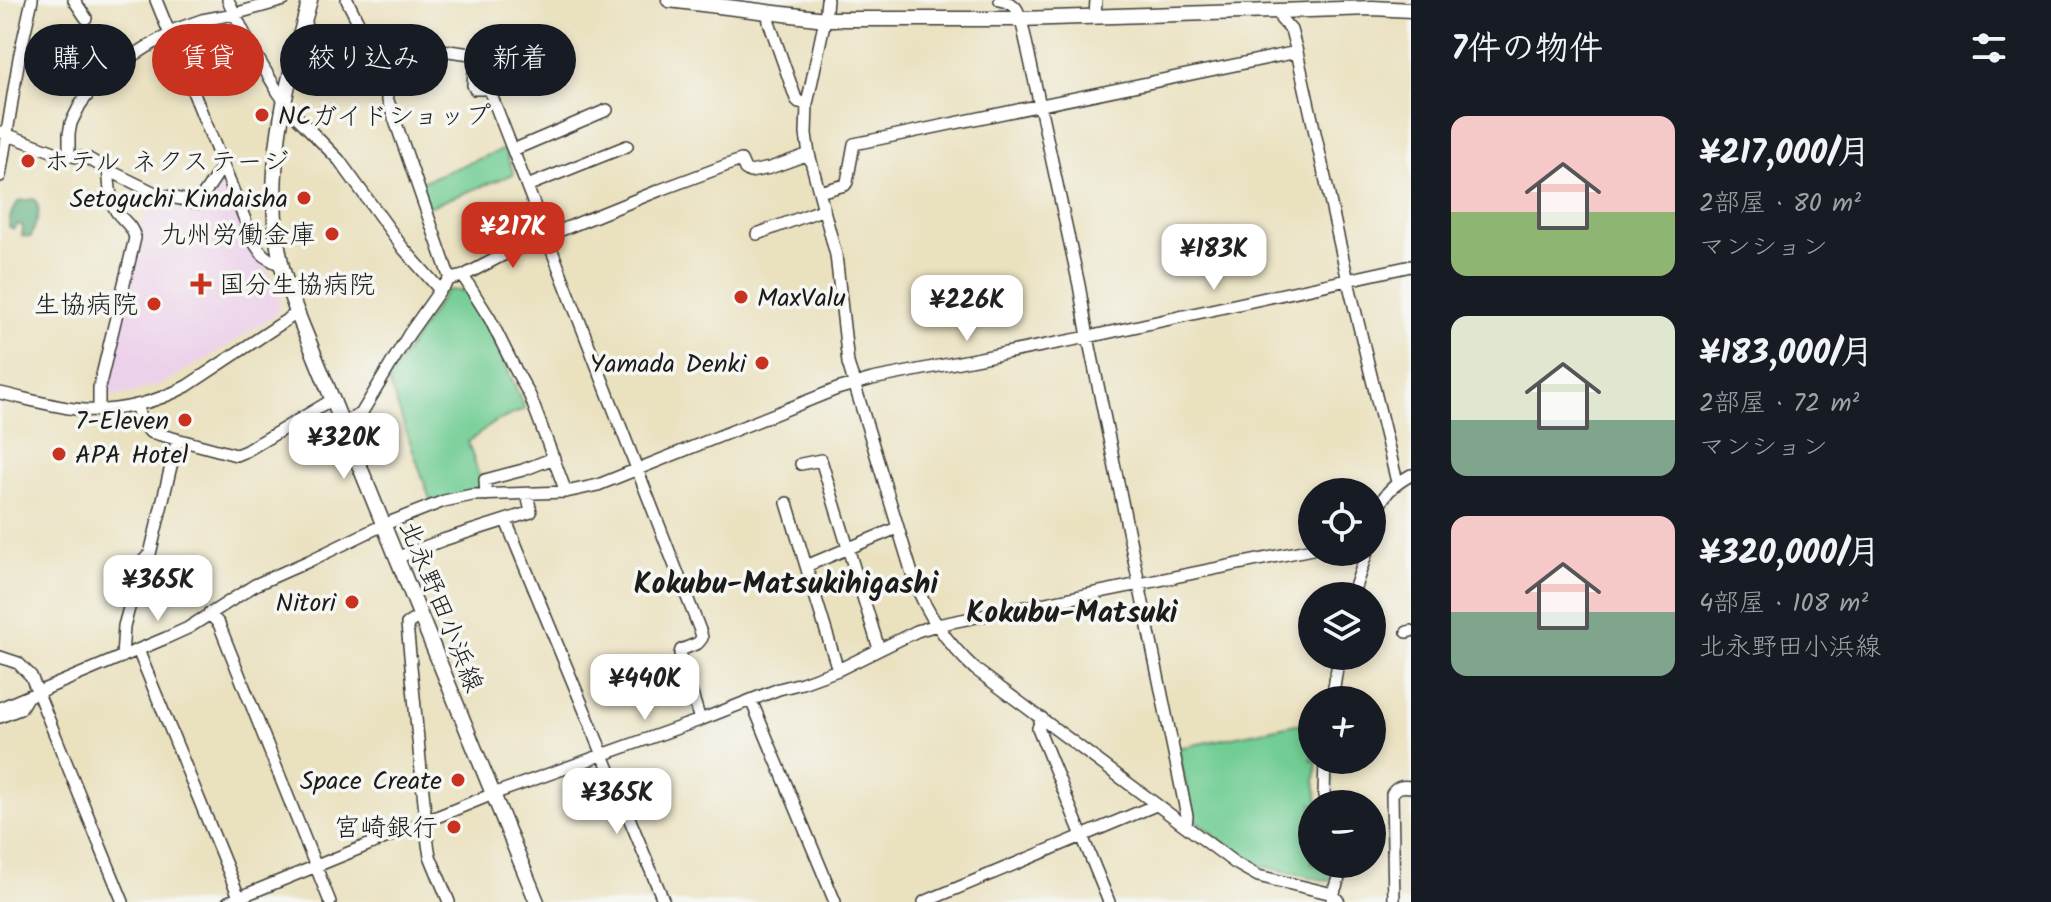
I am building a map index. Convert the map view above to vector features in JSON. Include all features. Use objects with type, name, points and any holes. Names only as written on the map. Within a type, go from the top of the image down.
[{"type":"main road","name":"北永野田小浜線","points":[[310,0],[278,135],[276,216],[282,265],[297,313],[537,902]]},
{"type":"main road","points":[[669,0],[825,19],[1020,19],[1250,5],[1280,10],[1411,10]]},
{"type":"street","points":[[0,176],[4,133],[32,0]]},
{"type":"street","points":[[74,0],[86,18]]},
{"type":"street","points":[[156,0],[165,24]]},
{"type":"street","points":[[228,0],[266,74],[285,102],[339,160],[403,248],[440,290]]},
{"type":"street","points":[[192,24],[284,0]]},
{"type":"street","points":[[347,0],[359,24]]},
{"type":"street","points":[[827,0],[807,104],[809,154],[836,255],[848,363],[920,597],[947,641],[975,669],[1251,873],[1334,899],[1340,878]]},
{"type":"street","points":[[1000,0],[1017,8],[1020,19],[1079,285],[1187,816],[1186,826]]},
{"type":"street","points":[[1095,16],[1096,0]]},
{"type":"street","points":[[1313,11],[1330,0]]},
{"type":"street","points":[[1280,10],[1281,19],[1291,30],[1297,52],[1397,482]]},
{"type":"street","points":[[768,13],[796,99],[807,104]]},
{"type":"street","points":[[69,156],[71,123],[80,105],[98,81],[152,44]]},
{"type":"street","points":[[448,51],[475,56],[473,85],[475,89],[489,89],[701,633],[698,643],[681,650],[680,654],[700,720]]},
{"type":"street","points":[[819,192],[845,185],[854,144],[1297,52]]},
{"type":"street","points":[[194,96],[258,249],[270,260],[282,265]]},
{"type":"street","points":[[386,96],[450,279]]},
{"type":"street","points":[[513,150],[607,110]]},
{"type":"street","points":[[4,133],[57,153],[89,159],[157,194],[198,203],[224,169]]},
{"type":"street","points":[[527,186],[627,146]]},
{"type":"street","points":[[342,423],[361,414],[409,334],[450,279],[660,190],[741,160],[750,172],[809,154]]},
{"type":"street","points":[[99,410],[99,388],[135,238],[132,227],[114,208],[108,170]]},
{"type":"street","points":[[757,234],[824,209]]},
{"type":"street","points":[[1,711],[33,694],[188,628],[255,585],[383,525],[444,501],[472,495],[566,492],[598,485],[837,389],[872,379],[1088,337],[1411,266]]},
{"type":"street","points":[[463,276],[490,319],[530,396],[566,492]]},
{"type":"street","points":[[0,393],[70,409],[99,410],[136,405],[187,386],[297,313]]},
{"type":"street","points":[[136,405],[141,420],[150,432],[236,455],[332,400]]},
{"type":"street","points":[[122,657],[126,618],[142,562],[150,554],[177,441]]},
{"type":"street","points":[[486,495],[485,480],[554,458]]},
{"type":"street","points":[[801,464],[821,460],[879,649]]},
{"type":"street","points":[[1386,494],[1397,482],[1411,475]]},
{"type":"street","points":[[396,558],[531,512],[527,494]]},
{"type":"street","points":[[787,503],[838,670]]},
{"type":"street","points":[[506,521],[664,902]]},
{"type":"street","points":[[806,566],[897,528]]},
{"type":"street","points":[[138,650],[234,900],[493,794],[838,670],[917,631],[1298,552]]},
{"type":"street","points":[[209,613],[219,624],[330,902]]},
{"type":"street","points":[[420,616],[407,624],[426,821],[430,856],[449,902]]},
{"type":"street","points":[[0,657],[18,663],[31,676],[33,694],[123,902]]},
{"type":"street","points":[[751,700],[835,902]]},
{"type":"street","points":[[1042,718],[1038,728],[1109,902]]},
{"type":"street","points":[[1394,902],[1392,794],[1396,788],[1411,787]]},
{"type":"street","points":[[924,902],[1156,805]]},
{"type":"shaded area","name":"国分生協病院","points":[[222,172],[254,254],[266,267],[280,300],[276,314],[162,384],[128,394],[102,397],[141,227],[154,195],[198,204]]},
{"type":"green space","points":[[504,149],[514,174],[428,207],[418,183]]},
{"type":"green space","points":[[34,199],[38,208],[36,222],[31,237],[22,236],[23,226],[16,224],[14,229],[9,227],[10,216],[19,201]]},
{"type":"green space","points":[[447,290],[473,292],[525,409],[495,422],[468,442],[483,488],[432,505],[388,379]]},
{"type":"green space","points":[[1298,724],[1298,774],[1316,774],[1316,790],[1298,790],[1298,874],[1254,864],[1193,818],[1178,748]]},
{"type":"waterway","points":[[1397,491],[1411,482]]},
{"type":"waterway","points":[[1331,790],[1332,774]]},
{"type":"place","name":"NCガイドショップ","points":[[262,115]]},
{"type":"place","name":"ホテル ネクステージ","points":[[28,161]]},
{"type":"place","name":"Setoguchi Kindaisha","points":[[304,198]]},
{"type":"place","name":"九州労働金庫","points":[[332,234]]},
{"type":"place","name":"国分生協病院","points":[[201,284]]},
{"type":"place","name":"MaxValu","points":[[741,297]]},
{"type":"place","name":"生協病院","points":[[154,304]]},
{"type":"place","name":"Yamada Denki","points":[[762,363]]},
{"type":"place","name":"7-Eleven","points":[[185,420]]},
{"type":"place","name":"APA Hotel","points":[[59,454]]},
{"type":"place","name":"Nitori","points":[[352,602]]},
{"type":"place","name":"Space Create","points":[[458,780]]},
{"type":"place","name":"宮崎銀行","points":[[454,827]]},
{"type":"district","name":"Kokubu-Matsukihigashi","points":[[786,583]]},
{"type":"district","name":"Kokubu-Matsuki","points":[[1072,612]]}]
